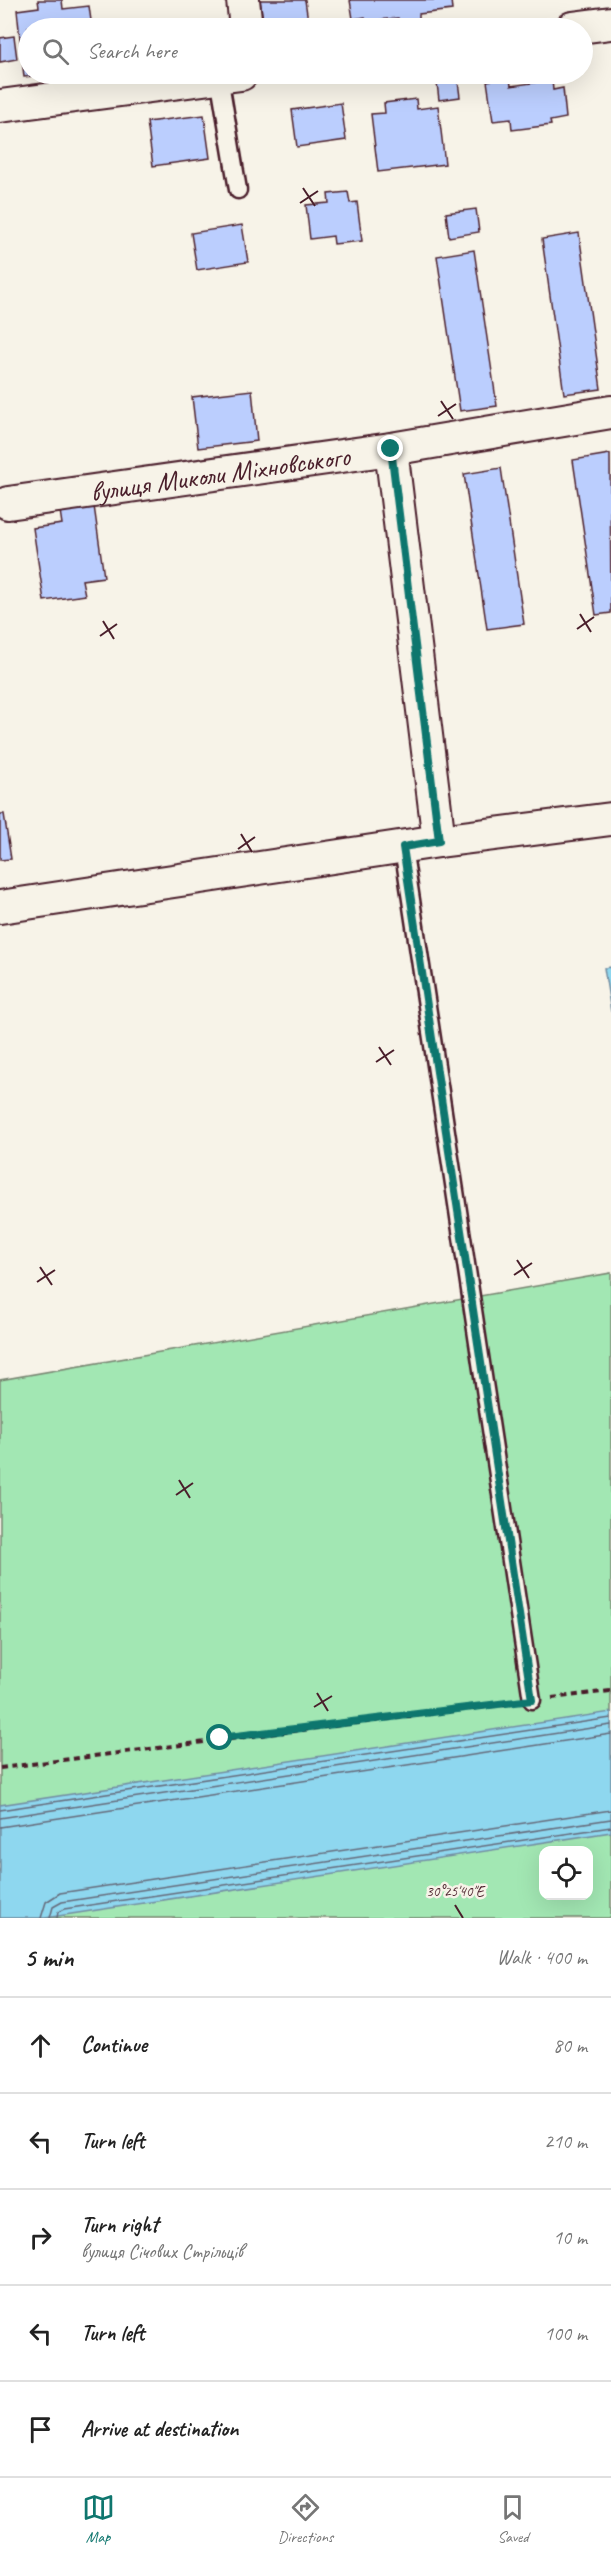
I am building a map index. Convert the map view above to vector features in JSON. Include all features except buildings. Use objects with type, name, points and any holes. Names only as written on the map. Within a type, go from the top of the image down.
[{"type":"street","points":[[243,0],[245,18]]},
{"type":"street","points":[[593,25],[611,23]]},
{"type":"street","points":[[0,106],[163,84]]},
{"type":"street","name":"вулиця Миколи Міхновського","points":[[8,503],[391,449],[611,412]]},
{"type":"street","points":[[391,449],[439,841]]},
{"type":"street","points":[[0,907],[439,841],[611,819]]},
{"type":"lane","points":[[231,84],[238,190]]},
{"type":"lane","points":[[403,847],[532,1700]]},
{"type":"path","points":[[0,1768],[611,1691]]},
{"type":"green space","points":[[611,1273],[611,1918],[0,1918],[0,1380]]},
{"type":"water","points":[[611,967],[611,1012],[604,968]]},
{"type":"water","points":[[611,1712],[611,1832],[45,1918],[0,1918],[0,1805]]},
{"type":"route","points":[[220,1738],[532,1700],[403,847],[439,841],[391,449]]}]
